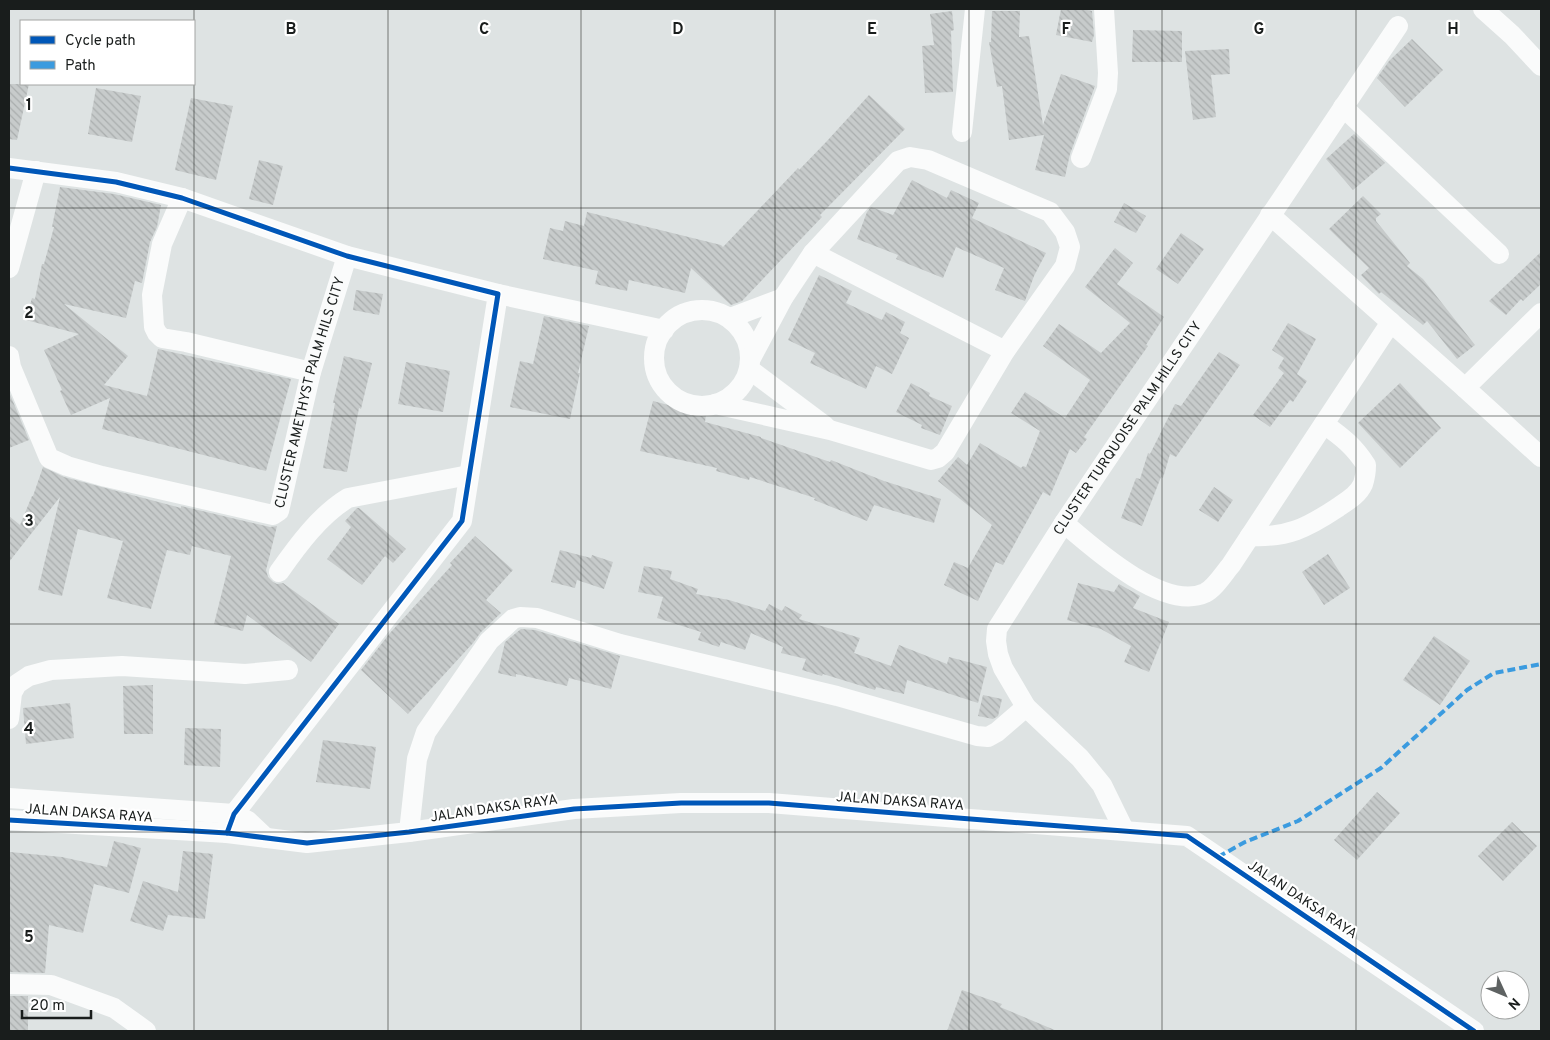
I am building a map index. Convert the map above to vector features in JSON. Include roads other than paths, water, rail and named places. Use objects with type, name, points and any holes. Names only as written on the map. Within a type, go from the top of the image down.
[{"type":"street","points":[[962,132],[975,9]]},
{"type":"street","points":[[1081,158],[1107,89],[1108,73],[1104,9]]},
{"type":"street","points":[[1483,9],[1512,35],[1541,66]]},
{"type":"street","name":"CLUSTER TURQUOISE PALM HILLS CITY","points":[[1124,830],[1102,785],[1080,758],[1026,707],[1003,668],[996,641],[997,628],[1064,523],[1398,26]]},
{"type":"street","points":[[1343,107],[1499,254]]},
{"type":"street","points":[[715,404],[830,430],[931,460],[938,458],[945,452],[1005,351],[1065,266],[1070,247],[1065,232],[1050,212],[928,160],[910,156],[898,161],[813,253],[783,298],[750,365],[742,384],[730,396],[715,404],[701,406],[686,403],[673,396],[663,385],[657,372],[654,358],[657,343],[664,330],[674,319],[687,312],[702,310],[716,312],[730,318],[741,330],[748,344],[750,365],[830,430]]},
{"type":"street","points":[[9,168],[116,182],[182,198],[347,256],[498,294],[664,330]]},
{"type":"street","points":[[9,268],[36,171]]},
{"type":"street","points":[[182,198],[162,244],[152,296],[154,326],[157,333],[162,338],[312,372]]},
{"type":"street","points":[[1270,215],[1541,458]]},
{"type":"street","points":[[813,253],[1005,351]]},
{"type":"street","name":"CLUSTER AMETHYST PALM HILS CITY","points":[[9,356],[11,367],[49,458],[67,466],[102,476],[273,515],[279,511],[312,372],[347,256]]},
{"type":"street","points":[[227,833],[234,814],[462,521],[498,294]]},
{"type":"street","points":[[730,318],[783,298]]},
{"type":"street","points":[[1465,388],[1541,313]]},
{"type":"street","points":[[1064,523],[1101,555],[1146,584],[1172,594],[1192,597],[1207,592],[1231,565],[1391,322]]},
{"type":"street","points":[[1250,536],[1270,537],[1312,524],[1354,496],[1363,485],[1366,465],[1350,443],[1324,424]]},
{"type":"street","points":[[279,572],[294,550],[333,507],[348,498],[469,475]]},
{"type":"street","points":[[408,832],[417,759],[426,732],[489,641],[513,619],[520,617],[537,618],[620,644],[837,696],[977,736],[988,737],[997,732],[1026,707]]},
{"type":"street","points":[[9,719],[12,693],[17,684],[29,676],[51,670],[112,666],[246,674],[288,670]]},
{"type":"street","name":"JALAN DAKSA RAYA","points":[[9,798],[234,814]]},
{"type":"street","name":"JALAN DAKSA RAYA","points":[[9,820],[227,833],[306,843],[408,832],[574,809],[690,803],[769,803],[1188,836],[1474,1031]]},
{"type":"street","points":[[234,814],[248,820],[266,838]]},
{"type":"street","points":[[9,984],[51,985],[114,1008],[146,1031]]}]
